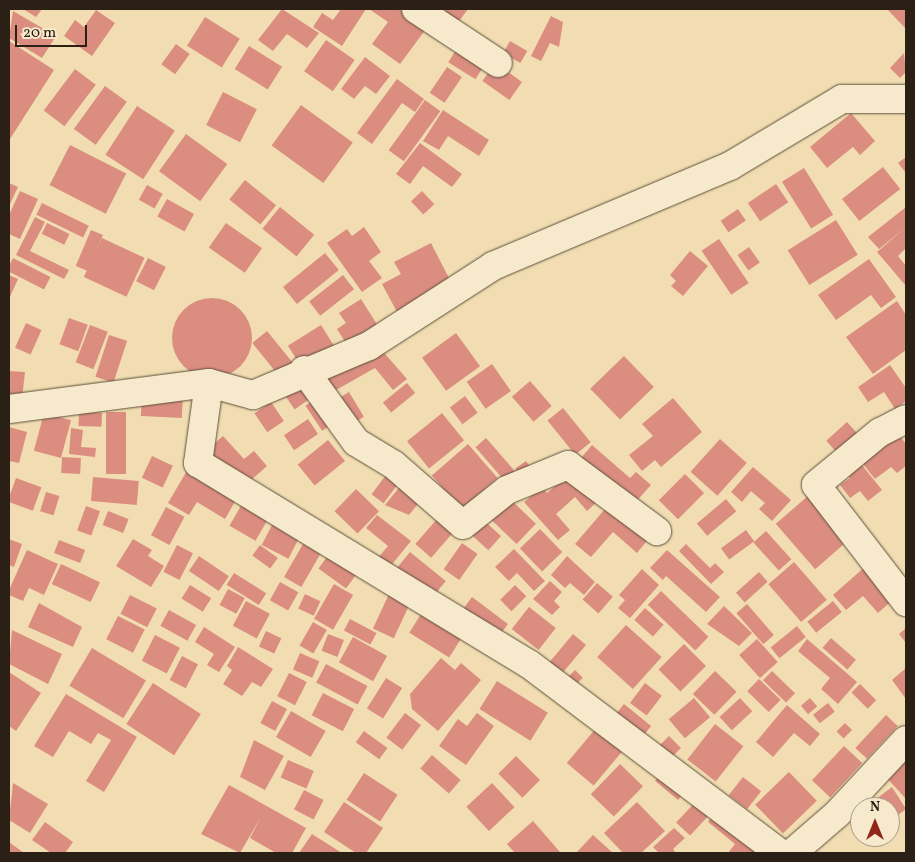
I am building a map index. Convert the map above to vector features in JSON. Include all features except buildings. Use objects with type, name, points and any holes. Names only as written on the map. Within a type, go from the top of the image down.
[{"type":"street","points":[[416,9],[498,63]]},
{"type":"street","points":[[9,409],[209,382],[253,395],[304,370],[369,346],[493,266],[730,166],[842,99],[906,99]]},
{"type":"street","points":[[304,370],[356,442],[394,466],[463,525],[507,490],[568,465],[656,532]]},
{"type":"street","points":[[209,382],[198,464],[529,664],[780,853]]},
{"type":"street","points":[[906,419],[880,432],[816,485],[906,602]]},
{"type":"street","points":[[792,853],[837,814],[906,740]]}]
